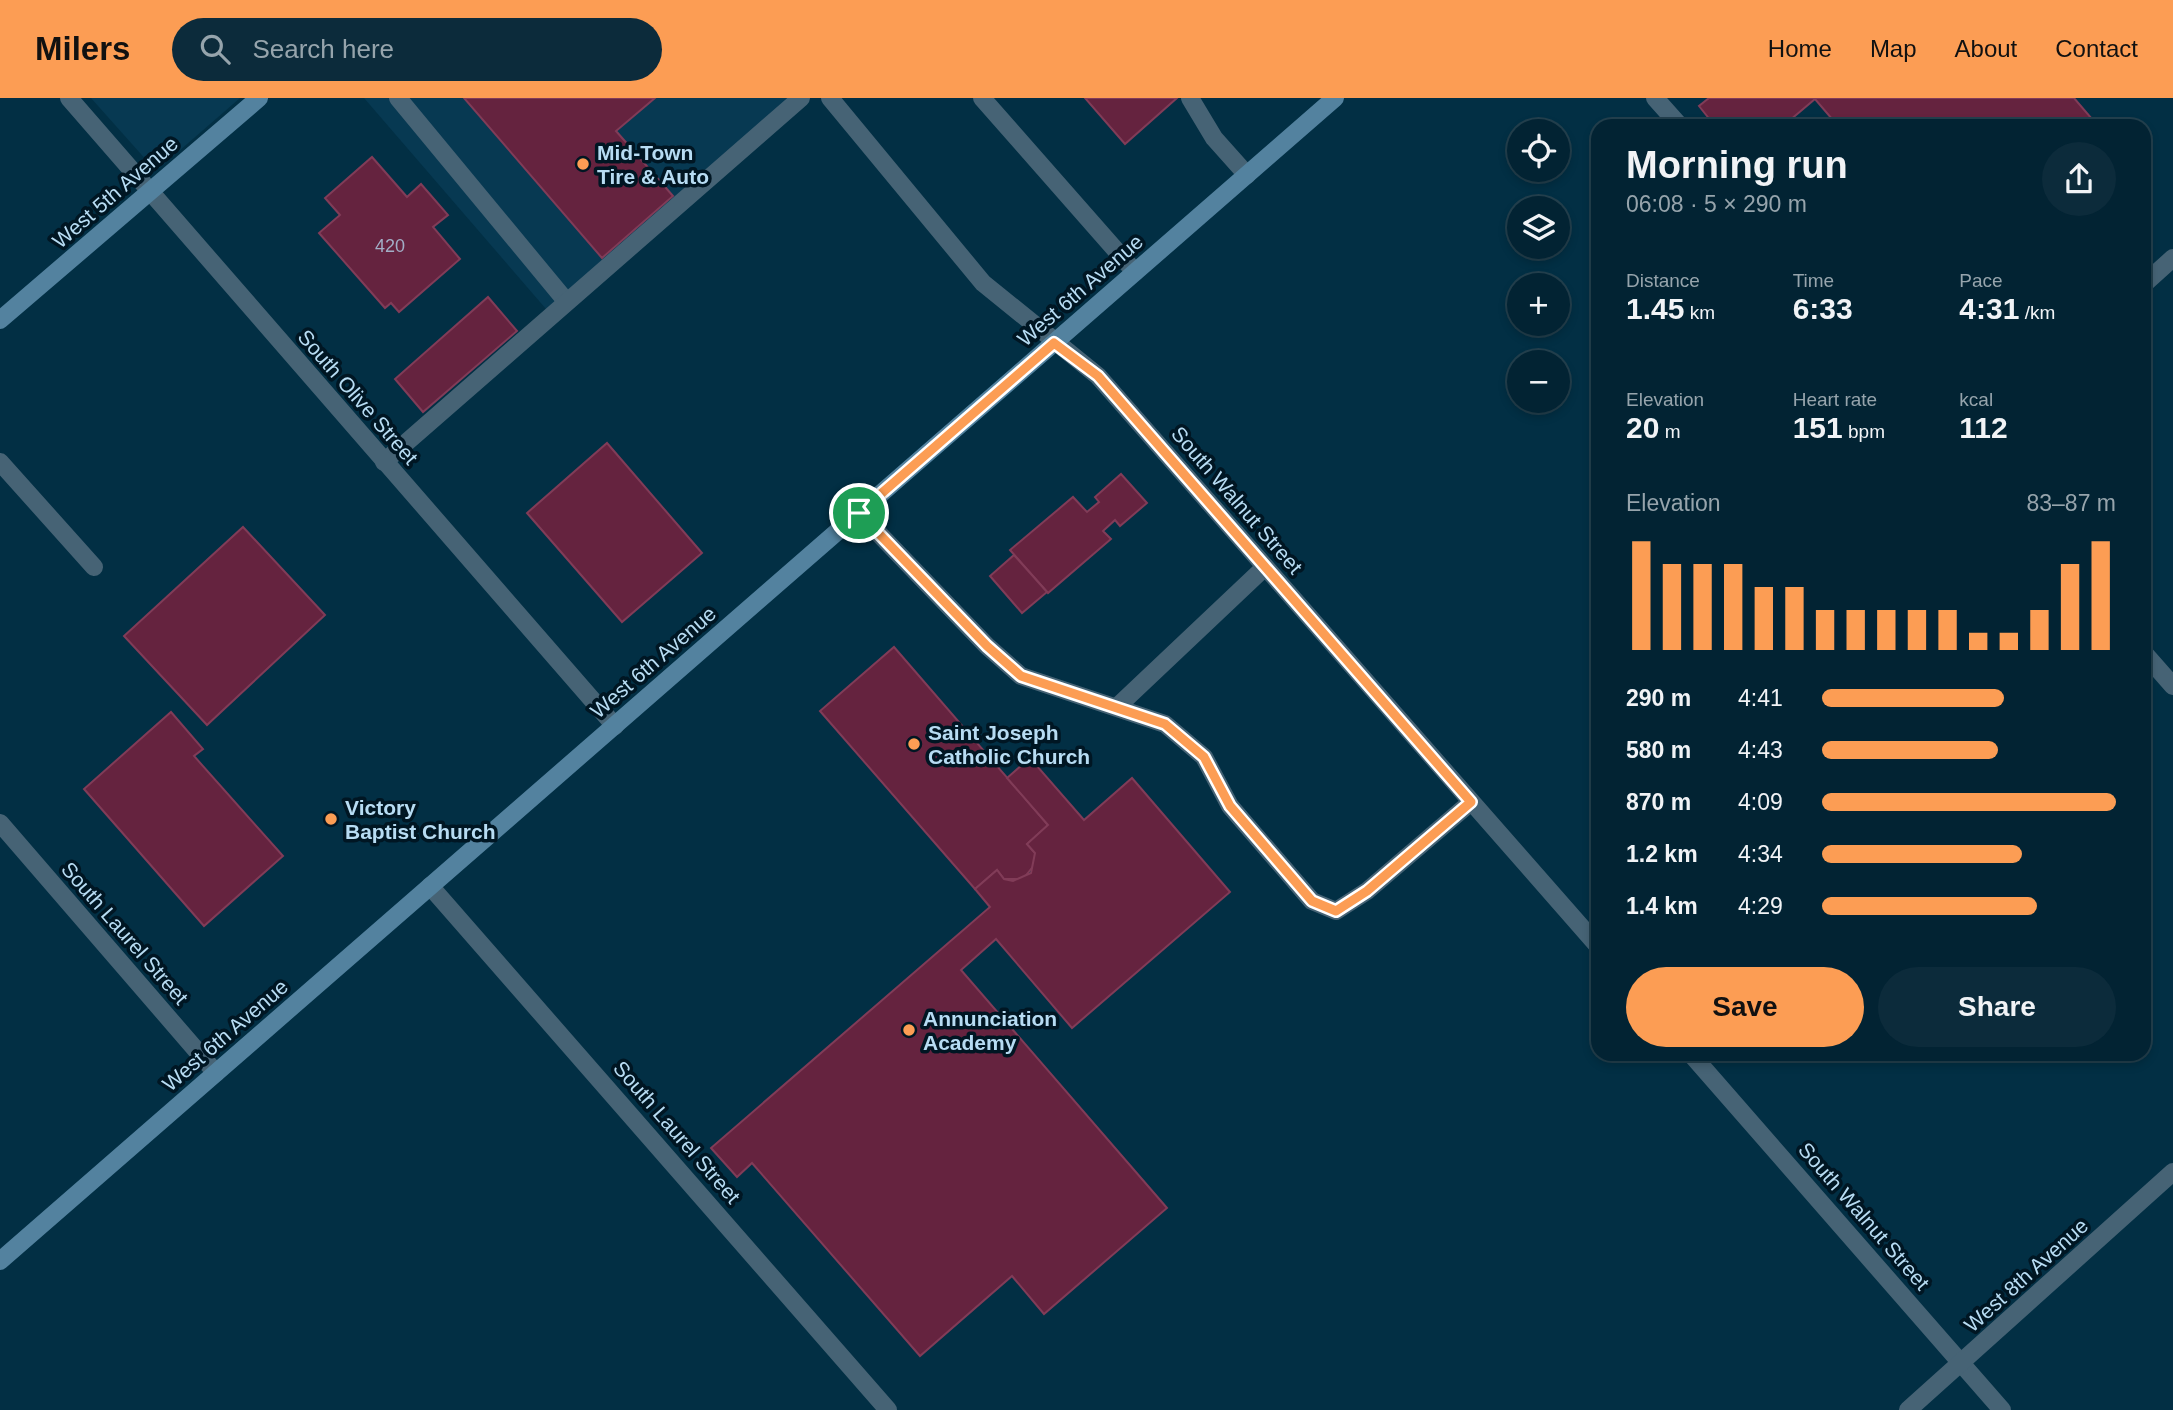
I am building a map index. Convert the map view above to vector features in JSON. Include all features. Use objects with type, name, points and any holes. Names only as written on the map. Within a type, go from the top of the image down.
[{"type":"main road","name":"West 5th Avenue","points":[[0,320],[260,98]]},
{"type":"main road","name":"West 6th Avenue","points":[[0,1261],[1335,98]]},
{"type":"street","name":"South Olive Street","points":[[69,98],[615,726]]},
{"type":"street","points":[[398,98],[566,301]]},
{"type":"street","points":[[384,462],[801,98]]},
{"type":"street","name":"South Walnut Street","points":[[830,98],[984,283],[1054,343],[1098,376],[1591,938]]},
{"type":"street","points":[[982,98],[1135,272]]},
{"type":"street","points":[[1190,98],[1214,138],[1247,175]]},
{"type":"street","points":[[1655,98],[1674,119]]},
{"type":"street","points":[[2151,278],[2173,258]]},
{"type":"street","points":[[0,462],[94,567]]},
{"type":"street","points":[[859,513],[987,646],[1021,676],[1118,706],[1165,724],[1204,757],[1230,806],[1312,901],[1336,911],[1367,891],[1471,802]]},
{"type":"street","points":[[1118,706],[1265,567]]},
{"type":"street","points":[[2151,661],[2173,686]]},
{"type":"street","name":"South Laurel Street","points":[[0,823],[216,1073]]},
{"type":"street","name":"South Laurel Street","points":[[430,886],[888,1410]]},
{"type":"street","name":"South Walnut Street","points":[[1698,1061],[2002,1410]]},
{"type":"street","name":"West 8th Avenue","points":[[1908,1410],[2173,1172]]},
{"type":"shaded area","points":[[91,98],[240,98],[156,171]]},
{"type":"shaded area","points":[[364,98],[792,98],[546,309]]},
{"type":"building","name":"Mid-Town Tire & Auto","points":[[464,98],[655,98],[616,131],[673,196],[602,258]]},
{"type":"building","points":[[1085,98],[1177,98],[1125,144]]},
{"type":"building","points":[[1709,98],[2074,98],[2092,119],[1832,119],[1815,99],[1791,119],[1709,119],[1699,106]]},
{"type":"building","points":[[372,157],[407,197],[421,184],[448,215],[433,227],[460,259],[399,312],[391,303],[385,308],[319,233],[340,215],[325,198]]},
{"type":"building","points":[[488,297],[517,331],[423,412],[395,379]]},
{"type":"building","points":[[607,443],[702,553],[622,622],[527,513]]},
{"type":"building","points":[[1121,474],[1147,503],[1120,526],[1115,520],[1103,531],[1111,539],[1048,593],[1010,550],[1073,497],[1087,512],[1099,502],[1095,497]]},
{"type":"building","points":[[243,527],[325,615],[207,725],[124,636]]},
{"type":"building","points":[[1014,555],[1047,592],[1022,613],[990,576]]},
{"type":"building","name":"Saint Joseph Catholic Church","points":[[894,647],[1048,825],[1027,844],[1035,853],[1035,864],[1023,879],[1004,879],[997,870],[975,889],[820,711]]},
{"type":"building","points":[[171,712],[203,749],[194,756],[283,856],[204,926],[84,789]]},
{"type":"building","points":[[1030,758],[1084,820],[1132,778],[1230,892],[1072,1028],[996,939],[961,970],[1167,1208],[1044,1314],[1012,1276],[920,1356],[752,1163],[737,1177],[711,1148],[990,907],[975,889],[997,870],[1004,879],[1013,881],[1031,873],[1035,853],[1027,844],[1048,825],[1007,778]]},
{"type":"place","name":"Mid-Town Tire & Auto","points":[[583,164]]},
{"type":"place","name":"Saint Joseph Catholic Church","points":[[914,744]]},
{"type":"place","name":"Victory Baptist Church","points":[[331,819]]},
{"type":"place","name":"Annunciation Academy","points":[[909,1030]]},
{"type":"route","points":[[1054,343],[1098,376],[1471,802],[1367,891],[1336,911],[1312,901],[1230,806],[1204,757],[1165,724],[1118,706],[1021,676],[987,646],[859,513],[1054,343]]}]
